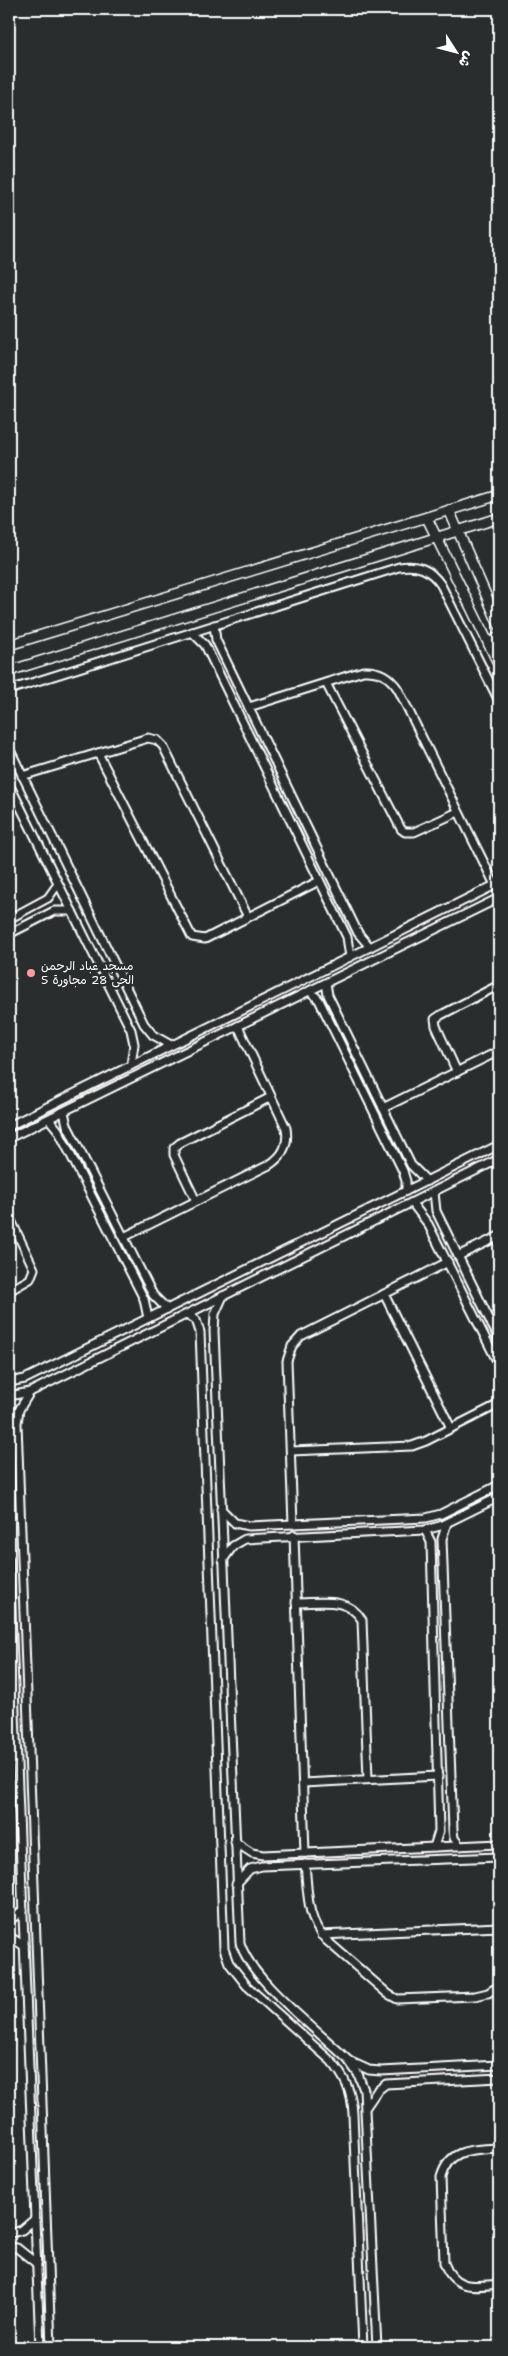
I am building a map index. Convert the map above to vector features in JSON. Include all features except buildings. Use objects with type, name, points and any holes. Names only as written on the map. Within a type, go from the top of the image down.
[{"type":"street","points":[[9,645],[499,495]]},
{"type":"street","points":[[449,510],[499,625]]},
{"type":"street","points":[[427,518],[499,665]]},
{"type":"street","points":[[9,671],[499,518]]},
{"type":"street","points":[[9,690],[399,567],[411,565],[424,568],[434,575],[442,585],[499,701]]},
{"type":"street","points":[[214,625],[215,637],[358,932],[370,947]]},
{"type":"street","points":[[192,632],[205,645],[348,942],[350,957]]},
{"type":"street","points":[[489,645],[499,636]]},
{"type":"street","points":[[9,1126],[497,884],[458,812],[398,689],[388,677],[373,670],[364,671],[249,707]]},
{"type":"street","points":[[326,682],[401,829],[405,832],[414,832],[458,812]]},
{"type":"street","points":[[22,776],[148,738],[160,742],[248,917]]},
{"type":"street","points":[[9,748],[144,1024],[153,1035],[172,1045]]},
{"type":"street","points":[[98,753],[189,934],[196,939],[205,939],[319,880]]},
{"type":"street","points":[[9,784],[131,1030],[134,1044],[131,1065]]},
{"type":"street","points":[[9,919],[44,901],[51,895],[58,884]]},
{"type":"street","points":[[9,1138],[499,898]]},
{"type":"street","points":[[9,934],[54,912],[72,911]]},
{"type":"street","points":[[326,983],[328,995],[411,1165],[427,1181]]},
{"type":"street","points":[[457,1072],[436,1026],[436,1019],[499,985]]},
{"type":"street","points":[[310,991],[319,1000],[403,1170],[406,1191]]},
{"type":"street","points":[[124,1237],[269,1165],[282,1154],[286,1146],[286,1128],[238,1026]]},
{"type":"street","points":[[383,1108],[499,1051]]},
{"type":"street","points":[[196,1201],[174,1155],[176,1145],[271,1097]]},
{"type":"street","points":[[64,1112],[67,1125],[153,1295],[167,1309]]},
{"type":"street","points":[[48,1119],[58,1130],[144,1299],[148,1318]]},
{"type":"street","points":[[9,1382],[25,1379],[499,1145]]},
{"type":"street","points":[[9,1396],[30,1392],[499,1159]]},
{"type":"street","points":[[434,1192],[434,1205],[439,1218],[496,1323],[499,1339]]},
{"type":"street","points":[[412,1202],[428,1224],[499,1365]]},
{"type":"street","points":[[9,1216],[34,1269],[30,1279],[9,1290]]},
{"type":"street","points":[[428,1224],[439,1218]]},
{"type":"street","points":[[336,1226],[342,1237]]},
{"type":"street","points":[[458,1256],[499,1236]]},
{"type":"street","points":[[293,1524],[287,1361],[292,1346],[301,1336],[448,1262]]},
{"type":"street","points":[[384,1294],[451,1428]]},
{"type":"street","points":[[223,1296],[215,1314],[214,1331],[238,1930],[244,1955],[259,1976],[348,2060],[358,2074],[364,2090],[377,2347]]},
{"type":"street","points":[[187,1314],[196,1320],[200,1332],[224,1949],[237,1976],[340,2072],[352,2099],[363,2347]]},
{"type":"street","points":[[30,1392],[19,1410],[17,1423],[51,2347]]},
{"type":"street","points":[[291,1451],[412,1446],[499,1404]]},
{"type":"street","points":[[221,1510],[229,1519],[242,1525],[431,1517],[499,1485]]},
{"type":"street","points":[[223,1560],[233,1546],[244,1539],[294,1535],[426,1530],[447,1523],[499,1497]]},
{"type":"street","points":[[447,1523],[442,1539],[452,1821],[453,1834],[460,1846]]},
{"type":"street","points":[[426,1530],[431,1542],[440,1831],[434,1847]]},
{"type":"street","points":[[294,1535],[305,1853]]},
{"type":"street","points":[[9,1559],[40,2347]]},
{"type":"street","points":[[296,1603],[342,1603],[354,1610],[362,1620],[368,1780]]},
{"type":"street","points":[[15,1716],[28,1716]]},
{"type":"street","points":[[303,1783],[438,1776]]},
{"type":"street","points":[[235,1842],[258,1854],[499,1844]]},
{"type":"street","points":[[236,1884],[250,1870],[256,1867],[499,1857]]},
{"type":"street","points":[[305,1864],[310,1912],[321,1934],[388,1994],[396,1999],[475,1996],[488,1993],[499,1986]]},
{"type":"street","points":[[9,1920],[23,1910]]},
{"type":"street","points":[[321,1934],[499,1928]]},
{"type":"street","points":[[9,1936],[24,1946]]},
{"type":"street","points":[[291,2025],[300,2015]]},
{"type":"street","points":[[348,2060],[369,2070],[381,2071],[499,2065]]},
{"type":"street","points":[[30,2074],[41,2074]]},
{"type":"street","points":[[366,2107],[381,2087],[392,2083],[499,2078]]},
{"type":"street","points":[[499,2148],[458,2153],[444,2166],[441,2177],[444,2263],[447,2272],[461,2284],[470,2286],[499,2284]]},
{"type":"street","points":[[9,2234],[22,2230],[35,2219]]},
{"type":"street","points":[[9,2247],[17,2248],[37,2264]]},
{"type":"place","name":"مسجد عباد الرحمن الحى 28 مجاورة 5","points":[[31,973]]}]
